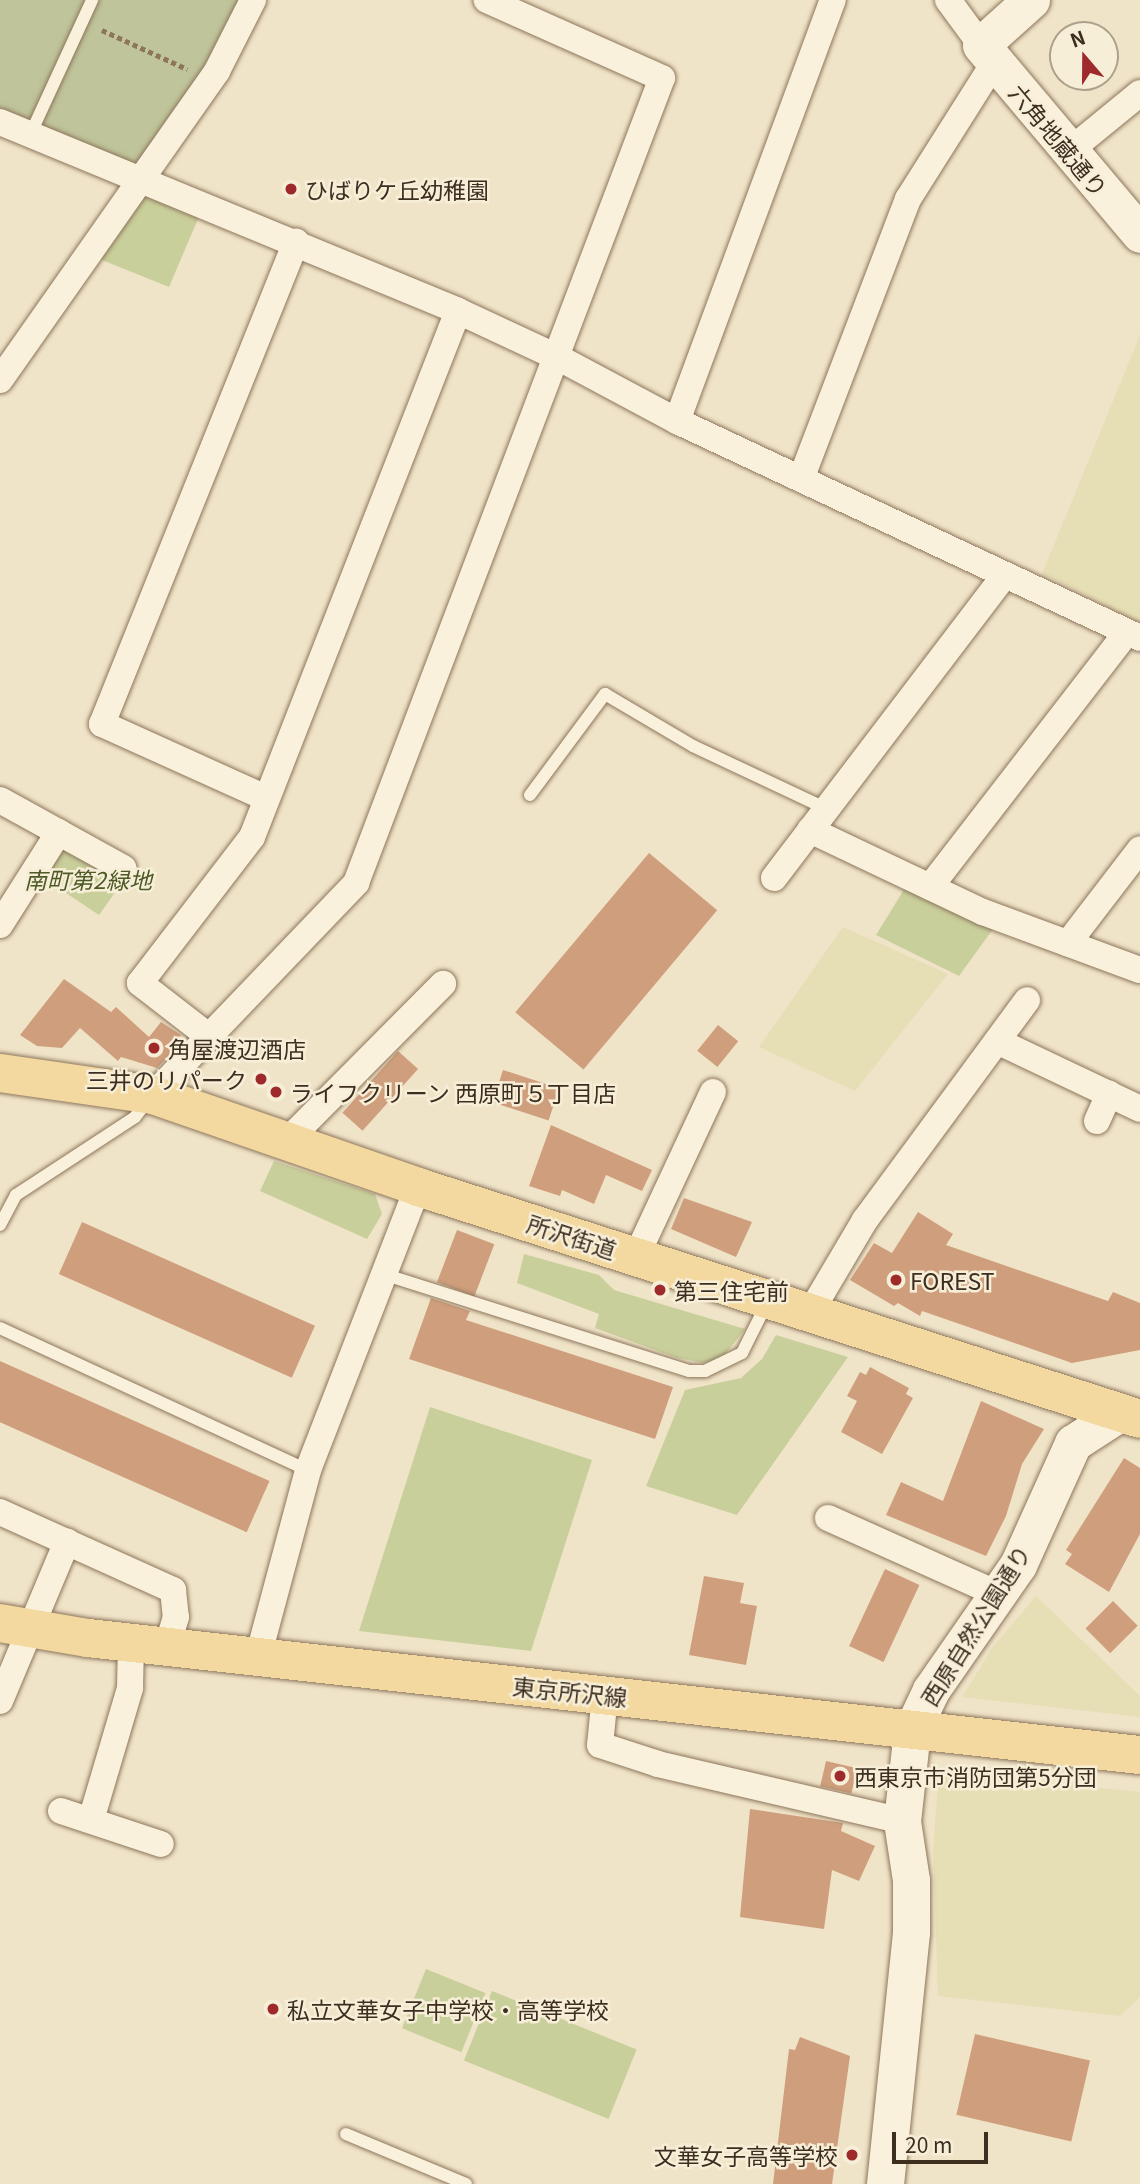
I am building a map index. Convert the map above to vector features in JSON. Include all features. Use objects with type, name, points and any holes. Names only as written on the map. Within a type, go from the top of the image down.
[{"type":"main road","name":"所沢街道","points":[[0,1073],[153,1095],[286,1142],[636,1257],[1133,1411]]},
{"type":"main road","name":"東京所沢線","points":[[15,1626],[149,1645],[1140,1755]]},
{"type":"street","points":[[0,380],[9,351],[211,80],[253,0]]},
{"type":"street","points":[[153,1095],[207,1035],[356,883],[559,358],[662,78],[487,0]]},
{"type":"street","points":[[677,421],[833,0]]},
{"type":"street","points":[[948,0],[988,54]]},
{"type":"street","points":[[801,478],[908,199],[988,54],[1031,0]]},
{"type":"street","name":"六角地蔵通り","points":[[988,54],[1140,234]]},
{"type":"street","points":[[1069,152],[1140,93]]},
{"type":"street","points":[[0,122],[458,311],[559,358],[677,421],[1133,635],[930,887]]},
{"type":"street","points":[[267,798],[102,724],[296,242]]},
{"type":"street","points":[[207,1035],[140,983],[252,837],[458,311]]},
{"type":"street","points":[[774,878],[1004,575]]},
{"type":"street","points":[[0,800],[123,868]]},
{"type":"street","points":[[810,830],[930,887],[1140,970]]},
{"type":"street","points":[[0,925],[59,832]]},
{"type":"street","points":[[1069,943],[1140,849]]},
{"type":"street","points":[[286,1142],[443,984]]},
{"type":"street","points":[[810,1313],[865,1220],[1027,1000]]},
{"type":"street","points":[[997,1041],[1140,1109]]},
{"type":"street","points":[[636,1257],[713,1092]]},
{"type":"street","points":[[1097,1121],[1109,1094]]},
{"type":"street","points":[[258,1657],[308,1470],[418,1186]]},
{"type":"street","name":"西原自然公園通り","points":[[885,2184],[911,1932],[911,1880],[902,1821],[904,1772],[912,1730],[931,1690],[1000,1595],[1073,1443],[1133,1411]]},
{"type":"street","points":[[0,1512],[173,1590],[176,1617],[149,1645],[130,1688],[91,1820]]},
{"type":"street","points":[[828,1518],[1000,1595]]},
{"type":"street","points":[[0,1702],[15,1626],[67,1542]]},
{"type":"street","points":[[605,1695],[600,1745],[658,1764],[902,1821]]},
{"type":"street","points":[[61,1811],[161,1844]]},
{"type":"lane","points":[[30,135],[92,0]]},
{"type":"lane","points":[[530,795],[605,694],[693,746],[827,809]]},
{"type":"lane","points":[[0,1225],[16,1195],[135,1117],[153,1095]]},
{"type":"lane","points":[[383,1274],[689,1371],[705,1371],[742,1353],[768,1299]]},
{"type":"lane","points":[[0,1328],[308,1470]]},
{"type":"lane","points":[[346,2134],[466,2184]]},
{"type":"path","points":[[82,21],[211,80]]},
{"type":"shaded area","points":[[1140,335],[1140,622],[1042,574]]},
{"type":"shaded area","points":[[843,927],[948,974],[855,1091],[759,1047]]},
{"type":"shaded area","points":[[1036,1596],[1140,1696],[1140,1717],[962,1697],[993,1647]]},
{"type":"shaded area","points":[[939,1771],[1140,1792],[1140,1997],[1120,2016],[938,1996],[933,1850]]},
{"type":"green space","points":[[0,0],[241,0],[208,63],[137,170],[0,111]]},
{"type":"green space","points":[[139,191],[201,212],[169,287],[97,258]]},
{"type":"green space","name":"南町第2緑地","points":[[59,837],[128,874],[99,915],[36,873]]},
{"type":"green space","points":[[908,883],[996,925],[959,976],[876,935]]},
{"type":"green space","points":[[274,1161],[375,1194],[382,1214],[367,1239],[260,1191]]},
{"type":"green space","points":[[524,1254],[599,1275],[614,1290],[745,1329],[723,1357],[704,1363],[677,1358],[595,1328],[599,1314],[517,1283]]},
{"type":"green space","points":[[776,1335],[848,1357],[737,1515],[646,1486],[685,1390],[741,1378],[762,1359]]},
{"type":"green space","points":[[430,1407],[592,1460],[531,1651],[359,1631]]},
{"type":"green space","points":[[426,1969],[485,1993],[461,2052],[402,2028]]},
{"type":"green space","points":[[492,1991],[637,2049],[609,2119],[464,2061]]},
{"type":"building","points":[[649,853],[717,910],[583,1070],[515,1012]]},
{"type":"building","points":[[64,979],[111,1012],[116,1007],[149,1037],[161,1022],[181,1035],[170,1055],[157,1068],[121,1057],[118,1061],[80,1028],[62,1048],[37,1046],[20,1035]]},
{"type":"building","points":[[718,1025],[738,1041],[717,1067],[697,1051]]},
{"type":"building","points":[[398,1051],[418,1069],[363,1131],[342,1113]]},
{"type":"building","points":[[503,1070],[559,1088],[549,1121],[492,1102]]},
{"type":"building","points":[[551,1125],[652,1170],[642,1191],[606,1175],[594,1204],[562,1190],[560,1196],[529,1186]]},
{"type":"building","points":[[684,1198],[752,1222],[736,1257],[671,1229]]},
{"type":"building","points":[[918,1212],[953,1234],[946,1245],[1108,1301],[1113,1292],[1140,1303],[1140,1350],[1072,1363],[922,1311],[920,1316],[898,1303],[894,1306],[850,1280],[874,1243],[892,1253]]},
{"type":"building","points":[[82,1222],[315,1326],[292,1378],[59,1274]]},
{"type":"building","points":[[457,1230],[494,1244],[474,1297],[437,1282]]},
{"type":"building","points":[[431,1298],[470,1311],[466,1320],[673,1387],[655,1439],[409,1359]]},
{"type":"building","points":[[0,1361],[269,1481],[247,1532],[0,1422]]},
{"type":"building","points":[[870,1367],[909,1388],[906,1394],[913,1398],[882,1454],[841,1432],[857,1401],[847,1396],[860,1372],[866,1375]]},
{"type":"building","points":[[981,1401],[1044,1429],[1022,1464],[1006,1516],[986,1556],[886,1515],[901,1482],[943,1501]]},
{"type":"building","points":[[1124,1458],[1140,1468],[1140,1534],[1109,1592],[1065,1564],[1072,1554],[1066,1550]]},
{"type":"building","points":[[885,1569],[919,1585],[884,1662],[849,1646]]},
{"type":"building","points":[[704,1576],[744,1583],[740,1603],[757,1606],[746,1665],[689,1655]]},
{"type":"building","points":[[1113,1601],[1138,1626],[1110,1653],[1085,1629]]},
{"type":"building","points":[[826,1761],[857,1768],[851,1794],[820,1786]]},
{"type":"building","points":[[750,1809],[843,1823],[841,1831],[875,1846],[859,1881],[832,1870],[824,1929],[740,1917]]},
{"type":"building","points":[[975,2034],[1090,2061],[1071,2141],[956,2115]]},
{"type":"building","points":[[800,2037],[850,2056],[832,2184],[773,2184],[789,2049],[795,2050]]},
{"type":"place","name":"ひばりケ丘幼稚園","points":[[291,189]]},
{"type":"place","name":"角屋渡辺酒店","points":[[154,1048]]},
{"type":"place","name":"三井のリパーク","points":[[261,1079]]},
{"type":"place","name":"ライフクリーン 西原町５丁目店","points":[[276,1092]]},
{"type":"place","name":"FOREST","points":[[896,1280]]},
{"type":"place","name":"第三住宅前","points":[[660,1290]]},
{"type":"place","name":"西東京市消防団第5分団","points":[[840,1776]]},
{"type":"place","name":"私立文華女子中学校・高等学校","points":[[273,2009]]},
{"type":"place","name":"文華女子高等学校","points":[[852,2155]]}]
